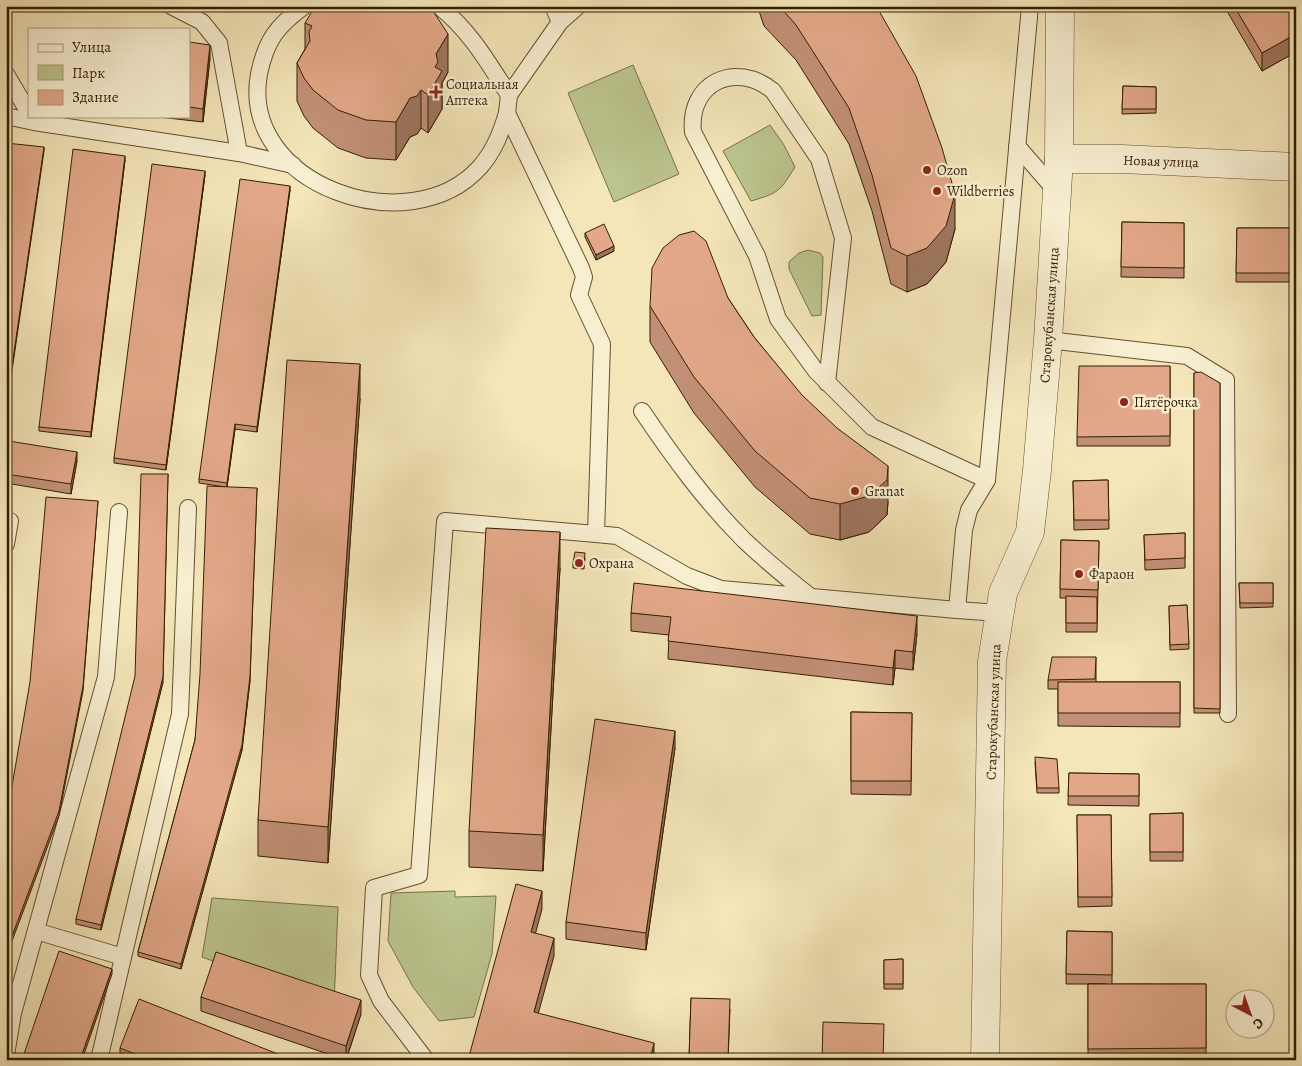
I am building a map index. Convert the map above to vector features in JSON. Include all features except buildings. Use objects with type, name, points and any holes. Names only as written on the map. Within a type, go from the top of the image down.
[{"type":"street","points":[[1057,192],[1060,6]]},
{"type":"street","name":"Новая улица","points":[[1059,159],[1122,159],[1296,167]]},
{"type":"street","name":"Старокубанская улица","points":[[985,1060],[992,661],[1003,593],[1030,532],[1038,470],[1057,192]]},
{"type":"lane","points":[[171,6],[202,22],[219,43],[239,153]]},
{"type":"lane","points":[[304,6],[277,29],[268,44],[262,62],[258,80],[258,98],[266,126],[280,151],[293,165],[320,184],[335,192],[358,199],[399,203],[417,202],[434,197],[464,181],[479,168],[492,152],[498,140],[507,113],[509,95],[560,22],[578,6]]},
{"type":"lane","points":[[439,6],[469,34],[509,95]]},
{"type":"lane","points":[[553,6],[560,22]]},
{"type":"lane","points":[[957,610],[964,530],[969,510],[987,480],[1030,6]]},
{"type":"lane","points":[[6,74],[28,112]]},
{"type":"lane","points":[[827,383],[843,238],[819,159],[772,91],[763,83],[752,78],[728,77],[717,81],[707,88],[699,98],[694,108],[693,132],[757,256],[778,319],[816,371],[827,383],[872,427],[987,480]]},
{"type":"lane","points":[[507,113],[581,268],[584,277],[579,296],[602,344],[596,534]]},
{"type":"lane","points":[[6,116],[28,117]]},
{"type":"lane","points":[[37,118],[239,153],[293,165]]},
{"type":"lane","points":[[1018,146],[1057,192]]},
{"type":"lane","points":[[1048,340],[1187,356],[1226,380],[1228,714]]},
{"type":"lane","points":[[642,411],[689,478],[715,509],[751,546],[811,597]]},
{"type":"lane","points":[[99,1060],[180,714],[188,508]]},
{"type":"lane","points":[[6,1055],[13,1013],[106,677],[119,512]]},
{"type":"lane","points":[[6,544],[10,521]]},
{"type":"lane","points":[[426,1060],[381,1001],[370,975],[374,888],[419,875],[445,521],[617,536],[687,576],[721,589],[1000,613]]},
{"type":"lane","points":[[36,931],[123,957]]},
{"type":"green space","points":[[633,65],[679,174],[614,202],[568,93]]},
{"type":"green space","points":[[770,125],[784,145],[795,167],[778,190],[768,196],[751,201],[723,151]]},
{"type":"green space","points":[[808,250],[820,253],[823,257],[821,315],[812,316],[789,269],[789,262],[799,253]]},
{"type":"green space","points":[[455,891],[455,897],[496,896],[492,954],[474,1017],[439,1021],[413,987],[388,941],[391,893]]},
{"type":"green space","points":[[212,898],[338,907],[334,1005],[202,957]]},
{"type":"place","name":"Социальная Аптека","points":[[436,92]]},
{"type":"place","name":"Ozon","points":[[927,170]]},
{"type":"place","name":"Wildberries","points":[[937,191]]},
{"type":"place","name":"Пятёрочка","points":[[1124,402]]},
{"type":"place","name":"Granat","points":[[855,491]]},
{"type":"place","name":"Охрана","points":[[579,563]]},
{"type":"place","name":"Фараон","points":[[1079,574]]}]
